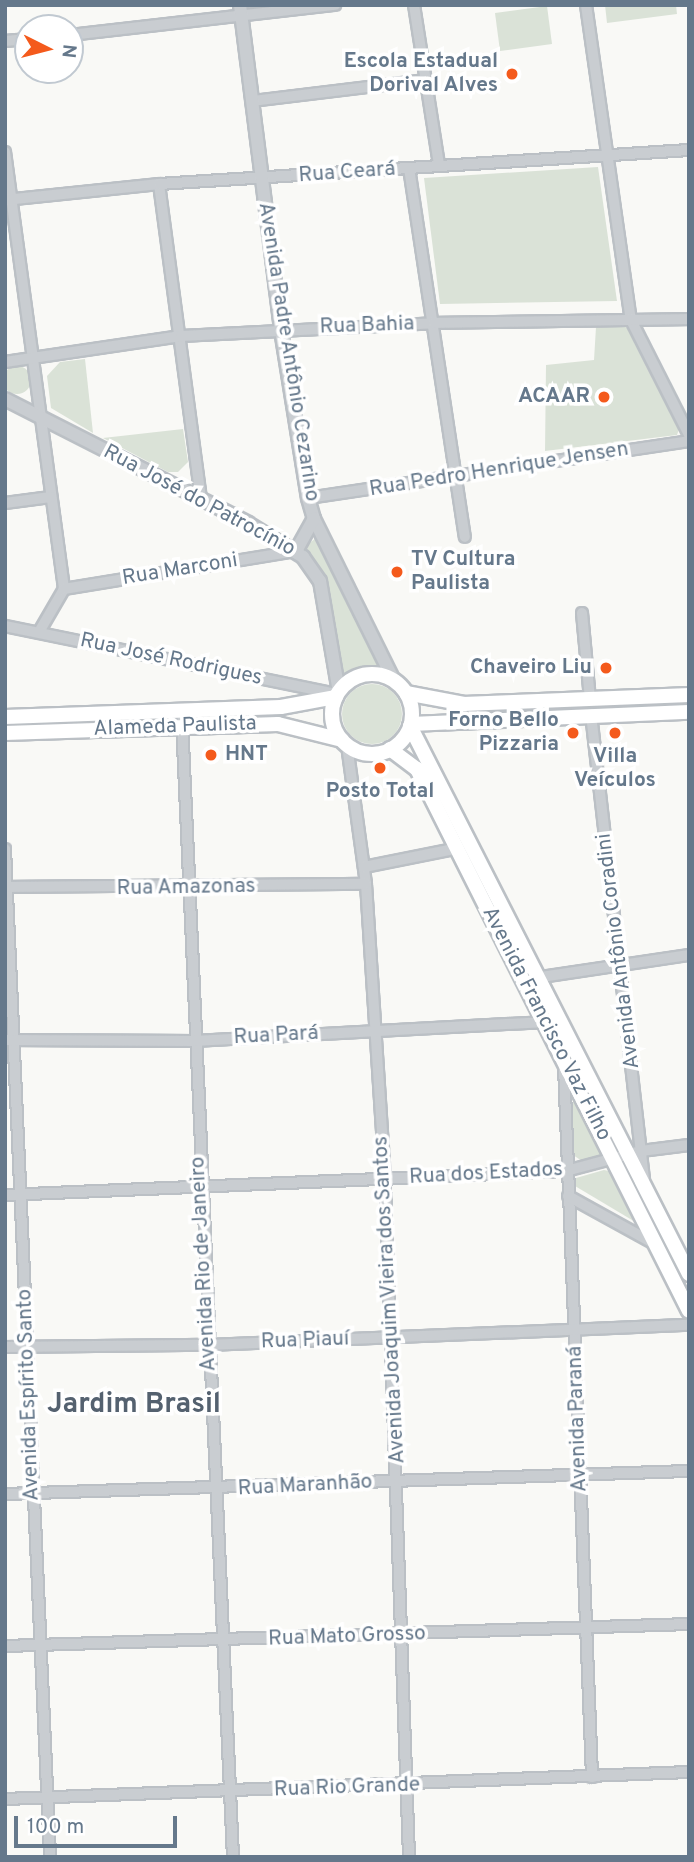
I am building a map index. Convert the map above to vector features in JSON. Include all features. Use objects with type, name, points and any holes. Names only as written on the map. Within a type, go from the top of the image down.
[{"type":"main road","points":[[689,695],[590,707],[410,725],[390,749],[368,754],[344,742],[333,719],[338,694],[358,676],[383,675],[406,693],[464,704],[590,707],[689,712]]},
{"type":"main road","points":[[406,693],[410,725]]},
{"type":"main road","name":"Alameda Paulista","points":[[5,733],[182,720],[282,707],[338,694]]},
{"type":"main road","name":"Alameda Paulista","points":[[5,717],[278,724],[344,742]]},
{"type":"main road","name":"Avenida Francisco Vaz Filho","points":[[410,725],[541,977],[689,1274]]},
{"type":"main road","name":"Avenida Francisco Vaz Filho","points":[[390,749],[417,769],[459,848],[564,1062],[628,1156],[657,1244],[689,1311]]},
{"type":"street","points":[[84,33],[241,11],[335,5]]},
{"type":"street","points":[[414,5],[439,165]]},
{"type":"street","points":[[586,5],[631,320],[689,435]]},
{"type":"street","name":"Avenida Padre Antônio Cezarino","points":[[241,11],[281,330],[308,498],[314,519],[394,681]]},
{"type":"street","points":[[252,101],[426,80]]},
{"type":"street","name":"Rua Ceará","points":[[9,200],[159,184],[262,180],[439,165],[689,150]]},
{"type":"street","points":[[5,152],[9,200],[35,357],[64,589],[39,632]]},
{"type":"street","points":[[410,168],[465,537]]},
{"type":"street","points":[[159,184],[201,499]]},
{"type":"street","name":"Rua Bahia","points":[[5,362],[181,336],[434,323],[689,319]]},
{"type":"street","name":"Rua José do Patrocínio","points":[[5,399],[201,499],[296,551],[320,581],[338,694]]},
{"type":"street","name":"Rua Pedro Henrique Jensen","points":[[308,498],[689,441]]},
{"type":"street","points":[[5,503],[51,497]]},
{"type":"street","points":[[296,551],[314,519]]},
{"type":"street","name":"Rua Marconi","points":[[64,589],[296,551]]},
{"type":"street","name":"Avenida Antônio Coradini","points":[[582,613],[590,707],[639,1135],[628,1156]]},
{"type":"street","name":"Rua José Rodrigues","points":[[5,626],[338,694]]},
{"type":"street","name":"Avenida Rio de Janeiro","points":[[182,720],[194,1041],[233,1857]]},
{"type":"street","name":"Avenida Joaquim Vieira dos Santos","points":[[344,742],[366,884],[385,1180],[393,1338],[409,1857]]},
{"type":"street","points":[[363,867],[459,848]]},
{"type":"street","name":"Avenida Espírito Santo","points":[[5,849],[10,1040],[21,1195],[38,1645],[50,1857]]},
{"type":"street","name":"Rua Amazonas","points":[[6,887],[188,889],[366,884]]},
{"type":"street","points":[[541,977],[689,955]]},
{"type":"street","name":"Rua Pará","points":[[10,1040],[194,1041],[546,1022]]},
{"type":"street","name":"Avenida Paraná","points":[[564,1062],[566,1171],[592,1777]]},
{"type":"street","points":[[639,1135],[657,1149]]},
{"type":"street","name":"Rua dos Estados","points":[[5,1195],[566,1171],[657,1149],[689,1145]]},
{"type":"street","points":[[568,1196],[657,1244]]},
{"type":"street","name":"Rua Piauí","points":[[5,1347],[208,1345],[689,1325]]},
{"type":"street","name":"Rua Maranhão","points":[[5,1494],[216,1490],[580,1472],[689,1471]]},
{"type":"street","name":"Rua Mato Grosso","points":[[5,1646],[224,1642],[689,1624]]},
{"type":"street","name":"Rua Rio Grande","points":[[5,1800],[408,1786],[689,1772]]},
{"type":"shaded area","points":[[605,5],[676,5],[677,14],[607,23]]},
{"type":"shaded area","points":[[547,6],[552,44],[500,51],[495,13]]},
{"type":"shaded area","points":[[598,167],[617,301],[440,304],[424,178]]},
{"type":"shaded area","name":"ACAAR","points":[[624,326],[631,331],[679,429],[677,435],[545,451],[546,365],[594,360],[596,327]]},
{"type":"shaded area","points":[[85,359],[93,433],[51,408],[47,376],[60,362]]},
{"type":"shaded area","points":[[17,366],[27,370],[31,380],[27,390],[17,394],[7,390],[3,380],[7,370]]},
{"type":"shaded area","points":[[183,429],[188,462],[178,472],[168,472],[103,438]]},
{"type":"shaded area","points":[[316,538],[380,667],[358,668],[340,679],[324,582],[306,554],[308,544]]},
{"type":"shaded area","points":[[372,684],[389,689],[397,697],[402,714],[397,731],[389,739],[372,744],[355,739],[347,731],[342,714],[347,697],[355,689]]},
{"type":"shaded area","points":[[576,1097],[605,1153],[603,1157],[582,1161],[573,1155],[571,1105]]},
{"type":"shaded area","points":[[604,1170],[613,1172],[637,1223],[575,1186],[576,1178]]},
{"type":"place","name":"Escola Estadual Dorival Alves","points":[[512,74]]},
{"type":"place","name":"ACAAR","points":[[604,397]]},
{"type":"place","name":"TV Cultura Paulista","points":[[397,572]]},
{"type":"place","name":"Chaveiro Liu","points":[[606,668]]},
{"type":"place","name":"Forno Bello Pizzaria","points":[[573,733]]},
{"type":"place","name":"Villa Veículos","points":[[615,733]]},
{"type":"place","name":"HNT","points":[[211,755]]},
{"type":"place","name":"Posto Total","points":[[380,768]]},
{"type":"district","name":"Jardim Brasil","points":[[134,1405]]}]
